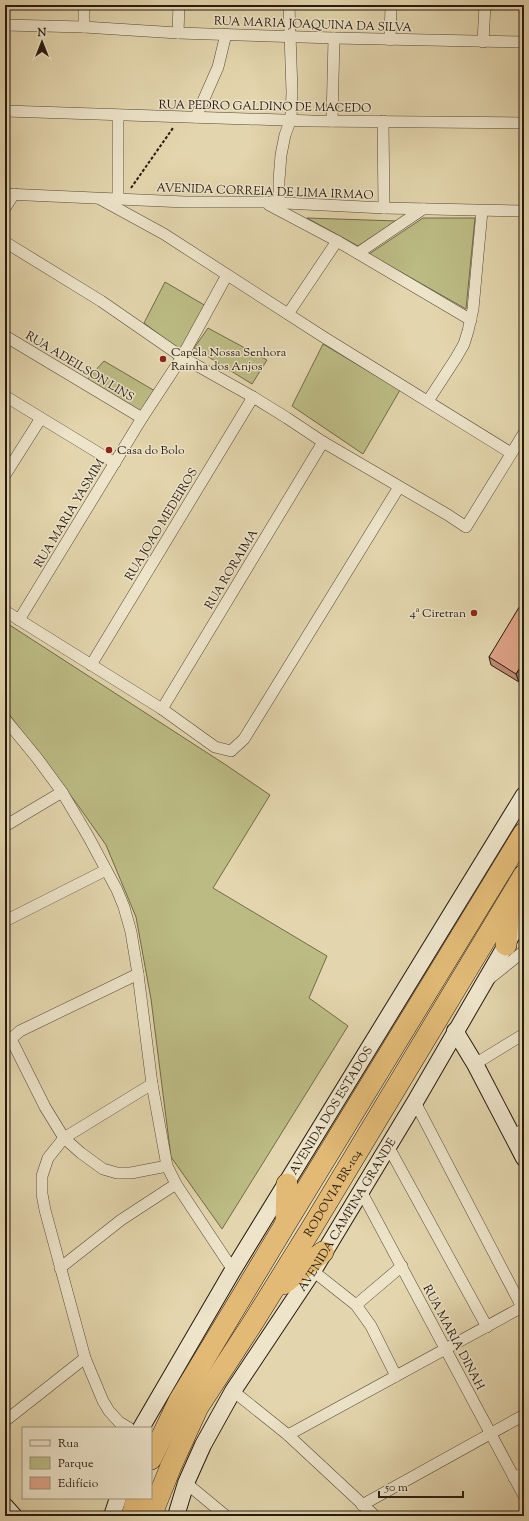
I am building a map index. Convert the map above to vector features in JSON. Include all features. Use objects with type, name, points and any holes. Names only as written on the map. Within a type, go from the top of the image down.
[{"type":"highway","name":"RODOVIA BR-104","points":[[152,1457],[179,1401],[524,833]]},
{"type":"highway","name":"RODOVIA BR-104","points":[[153,1516],[155,1506],[171,1466],[198,1407],[271,1293],[524,875]]},
{"type":"highway","points":[[509,899],[515,948]]},
{"type":"highway","points":[[286,1223],[287,1184]]},
{"type":"highway","points":[[271,1293],[324,1252]]},
{"type":"main road","name":"AVENIDA DOS ESTADOS","points":[[142,1427],[233,1270],[524,795]]},
{"type":"main road","name":"AVENIDA CAMPINA GRANDE","points":[[176,1516],[186,1483],[203,1445],[233,1392],[313,1271],[415,1102],[482,984],[515,948],[524,914]]},
{"type":"main road","points":[[455,1031],[518,1133],[524,1158]]},
{"type":"main road","points":[[112,1516],[130,1504]]},
{"type":"main road","points":[[5,1506],[14,1516]]},
{"type":"street","points":[[84,5],[84,27]]},
{"type":"street","points":[[178,33],[179,5]]},
{"type":"street","points":[[279,203],[281,155],[285,135],[291,119],[292,92],[289,5]]},
{"type":"street","points":[[390,40],[391,5]]},
{"type":"street","points":[[483,42],[484,5]]},
{"type":"street","name":"RUA MARIA JOAQUINA DA SILVA","points":[[5,25],[84,27],[178,33],[390,40],[524,42]]},
{"type":"street","points":[[196,117],[218,67],[226,34]]},
{"type":"street","points":[[332,121],[334,38]]},
{"type":"street","name":"RUA PEDRO GALDINO DE MACEDO","points":[[5,111],[332,121],[524,123]]},
{"type":"street","points":[[118,115],[121,199]]},
{"type":"street","points":[[383,122],[384,208]]},
{"type":"street","points":[[5,208],[10,194]]},
{"type":"street","name":"AVENIDA CORREIA DE LIMA IRMAO","points":[[10,194],[185,202],[265,202],[384,208],[524,211]]},
{"type":"street","points":[[98,198],[164,234],[288,314],[511,453]]},
{"type":"street","points":[[265,202],[358,253],[471,320]]},
{"type":"street","points":[[358,253],[423,209]]},
{"type":"street","points":[[428,401],[461,348],[471,320],[482,211]]},
{"type":"street","points":[[288,314],[337,241]]},
{"type":"street","points":[[5,242],[102,301],[182,357],[253,397],[323,442],[466,527],[524,433]]},
{"type":"street","name":"RUA MARIA YASMIM","points":[[19,620],[142,418],[182,357],[227,275]]},
{"type":"street","name":"RUA ADEILSON LINS","points":[[5,336],[142,418]]},
{"type":"street","points":[[5,396],[115,463]]},
{"type":"street","name":"RUA JOAO MEDEIROS","points":[[91,665],[253,397]]},
{"type":"street","points":[[5,475],[41,418]]},
{"type":"street","name":"RUA RORAIMA","points":[[162,709],[323,442]]},
{"type":"street","points":[[5,611],[162,709],[215,747],[231,751],[244,739],[399,486]]},
{"type":"street","points":[[7,726],[37,758],[62,792],[88,836],[124,907],[131,932],[138,974],[152,1084],[167,1166],[176,1184],[233,1270]]},
{"type":"street","points":[[5,826],[62,792]]},
{"type":"street","points":[[5,921],[106,870]]},
{"type":"street","points":[[138,974],[20,1031],[12,1038],[14,1047],[45,1107],[64,1138],[103,1169],[116,1173],[131,1173],[167,1166]]},
{"type":"street","points":[[475,1064],[524,1034]]},
{"type":"street","points":[[127,1427],[119,1422],[106,1406],[85,1358],[45,1210],[42,1194],[42,1176],[48,1158],[64,1138],[152,1084]]},
{"type":"street","points":[[288,1435],[523,1308],[415,1102]]},
{"type":"street","points":[[388,1146],[487,1327]]},
{"type":"street","points":[[60,1268],[121,1220],[176,1184]]},
{"type":"street","name":"RUA MARIA DINAH","points":[[361,1191],[491,1434],[519,1475],[524,1496]]},
{"type":"street","points":[[356,1305],[402,1266]]},
{"type":"street","points":[[313,1271],[356,1305],[371,1326],[396,1376]]},
{"type":"street","points":[[6,1417],[85,1358]]},
{"type":"street","points":[[233,1392],[288,1435],[375,1516]]},
{"type":"street","points":[[362,1505],[524,1415]]},
{"type":"street","points":[[186,1483],[226,1516]]},
{"type":"path","points":[[121,199],[180,117]]},
{"type":"green space","points":[[307,218],[397,221],[358,246]]},
{"type":"green space","points":[[423,218],[475,218],[466,309],[369,254]]},
{"type":"green space","points":[[165,282],[206,306],[180,350],[144,323]]},
{"type":"green space","points":[[208,328],[267,360],[252,384],[194,348]]},
{"type":"green space","points":[[323,344],[400,390],[363,454],[292,406]]},
{"type":"green space","points":[[104,361],[155,391],[141,413],[86,381]]},
{"type":"green space","points":[[5,622],[270,795],[213,888],[327,956],[309,998],[348,1026],[222,1229],[171,1157],[151,999],[136,917],[106,845],[5,709]]},
{"type":"building","points":[[521,604],[524,606],[524,661],[516,674],[489,657]]},
{"type":"place","name":"Capela Nossa Senhora Rainha dos Anjos","points":[[163,359]]},
{"type":"place","name":"Casa do Bolo","points":[[109,450]]},
{"type":"place","name":"4ª Ciretran","points":[[474,613]]}]
